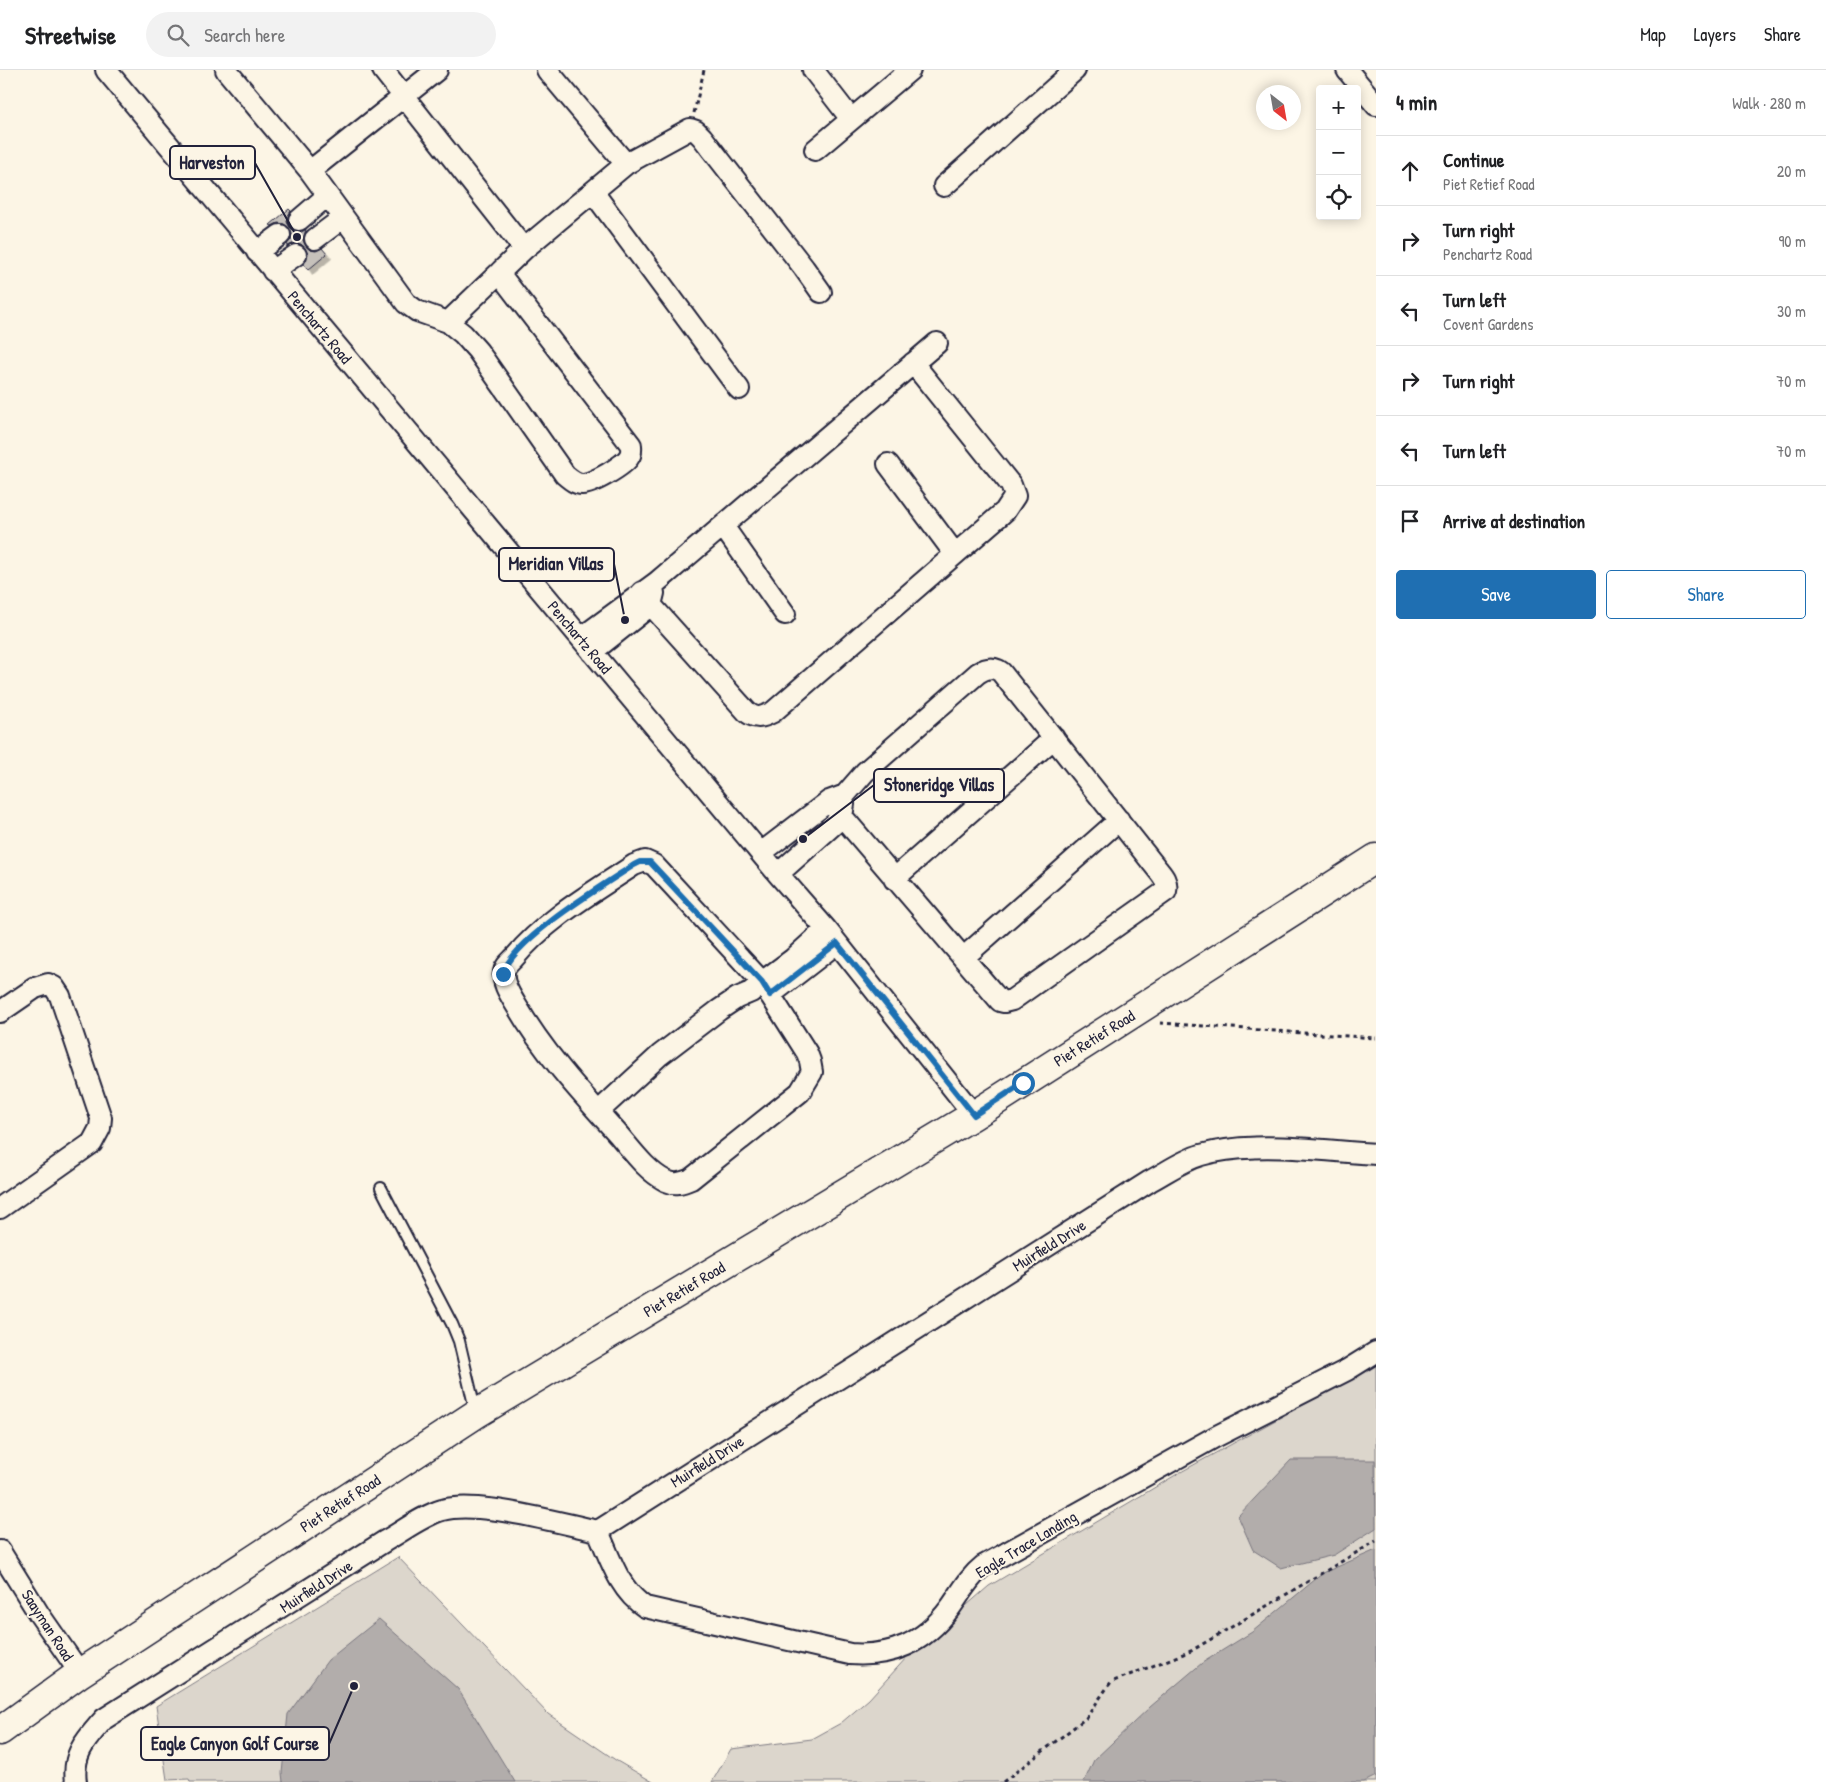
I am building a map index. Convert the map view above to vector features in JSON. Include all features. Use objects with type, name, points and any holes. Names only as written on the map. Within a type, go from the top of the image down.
[{"type":"street","name":"Penchartz Road","points":[[106,70],[831,936],[974,1115]]},
{"type":"street","points":[[226,70],[310,171],[406,303],[417,311],[448,322],[463,334],[478,351],[570,480],[577,484],[593,482],[627,460],[632,451],[628,441],[499,273]]},
{"type":"street","points":[[383,70],[524,249]]},
{"type":"street","points":[[310,171],[437,70]]},
{"type":"street","points":[[548,70],[626,164]]},
{"type":"street","points":[[813,70],[851,119]]},
{"type":"street","points":[[816,150],[910,70]]},
{"type":"street","points":[[1347,70],[1376,105]]},
{"type":"street","points":[[944,186],[1069,72]]},
{"type":"street","points":[[448,322],[524,249],[626,164],[690,129],[696,131],[708,145],[821,292]]},
{"type":"street","points":[[593,192],[739,389]]},
{"type":"street","points":[[299,220],[327,196]]},
{"type":"street","points":[[315,239],[343,218]]},
{"type":"street","points":[[257,252],[280,235]]},
{"type":"street","points":[[274,271],[296,255]]},
{"type":"street","points":[[587,645],[650,593],[723,526],[937,342]]},
{"type":"street","points":[[650,593],[746,712],[752,716],[764,716],[773,712],[1005,511],[1015,496],[1014,490],[913,363]]},
{"type":"street","points":[[888,464],[955,554]]},
{"type":"street","points":[[723,526],[785,614]]},
{"type":"street","points":[[761,853],[837,798],[983,670],[994,668],[1001,672],[1163,876],[1167,886],[1166,891],[1008,1001],[1000,1001],[842,817],[837,798]]},
{"type":"street","points":[[894,878],[1054,738]]},
{"type":"street","points":[[778,874],[842,817]]},
{"type":"street","points":[[963,958],[1119,820]]},
{"type":"street","name":"Piet Retief Road","points":[[0,1731],[80,1673],[476,1414],[974,1115],[1376,858]]},
{"type":"street","points":[[640,862],[650,862],[761,990],[807,1053],[812,1072],[800,1092],[691,1179],[684,1183],[675,1184],[665,1180],[646,1165],[566,1077],[531,1031],[505,983],[503,974],[505,968],[526,943],[567,910],[634,865],[640,862]]},
{"type":"street","points":[[598,1112],[660,1055],[719,1010],[737,998],[761,990],[793,959],[831,936]]},
{"type":"street","points":[[0,1012],[35,988],[48,984],[54,987],[60,996],[101,1118],[100,1128],[92,1142],[0,1208]]},
{"type":"street","name":"Muirfield Drive","points":[[76,1782],[77,1755],[87,1738],[104,1720],[384,1542],[435,1513],[456,1508],[501,1511],[598,1530],[1142,1186],[1184,1162],[1200,1155],[1223,1150],[1260,1147],[1376,1154]]},
{"type":"street","name":"Eagle Trace Landing","points":[[598,1530],[627,1592],[635,1601],[645,1607],[850,1654],[867,1655],[888,1652],[917,1640],[930,1630],[950,1608],[973,1574],[983,1566],[1215,1437],[1347,1370],[1376,1352]]},
{"type":"street","name":"Saayman Road","points":[[0,1551],[39,1614],[80,1673]]},
{"type":"lane","points":[[381,1188],[452,1324],[459,1341],[476,1414]]},
{"type":"path","points":[[690,129],[704,70]]},
{"type":"path","points":[[1122,1020],[1376,1038]]},
{"type":"path","points":[[1004,1782],[1086,1718],[1111,1682],[1191,1651],[1376,1541]]},
{"type":"shaded area","points":[[1376,1365],[1376,1782],[712,1782],[731,1749],[812,1739],[841,1723],[869,1699],[907,1657],[989,1586],[1179,1473]]},
{"type":"shaded area","points":[[1291,1460],[1375,1460],[1376,1528],[1334,1555],[1281,1568],[1253,1550],[1238,1516]]},
{"type":"shaded area","points":[[1376,1550],[1376,1776],[1364,1782],[1084,1782],[1094,1760],[1150,1707],[1202,1663],[1252,1632],[1323,1573]]},
{"type":"shaded area","points":[[398,1557],[548,1714],[617,1761],[653,1782],[190,1782],[189,1779],[167,1780],[156,1706]]},
{"type":"shaded area","points":[[379,1619],[458,1689],[515,1782],[283,1782],[282,1773],[288,1714],[328,1660]]},
{"type":"building","points":[[289,209],[291,211],[287,222],[296,231],[302,232],[306,229],[303,240],[306,246],[310,250],[316,251],[322,248],[327,254],[308,270],[304,264],[308,254],[305,248],[301,244],[295,243],[288,246],[287,244],[291,240],[292,234],[289,228],[284,224],[278,223],[270,225]]},
{"type":"place","name":"Harveston","points":[[297,237]]},
{"type":"place","name":"Meridian Villas","points":[[625,620]]},
{"type":"place","name":"Stoneridge Villas","points":[[803,839]]},
{"type":"place","name":"Eagle Canyon Golf Course","points":[[354,1686]]},
{"type":"route","points":[[503,974],[505,968],[526,943],[567,910],[634,865],[645,861],[650,862],[762,982],[770,995],[837,943],[974,1115],[1023,1083]]}]
